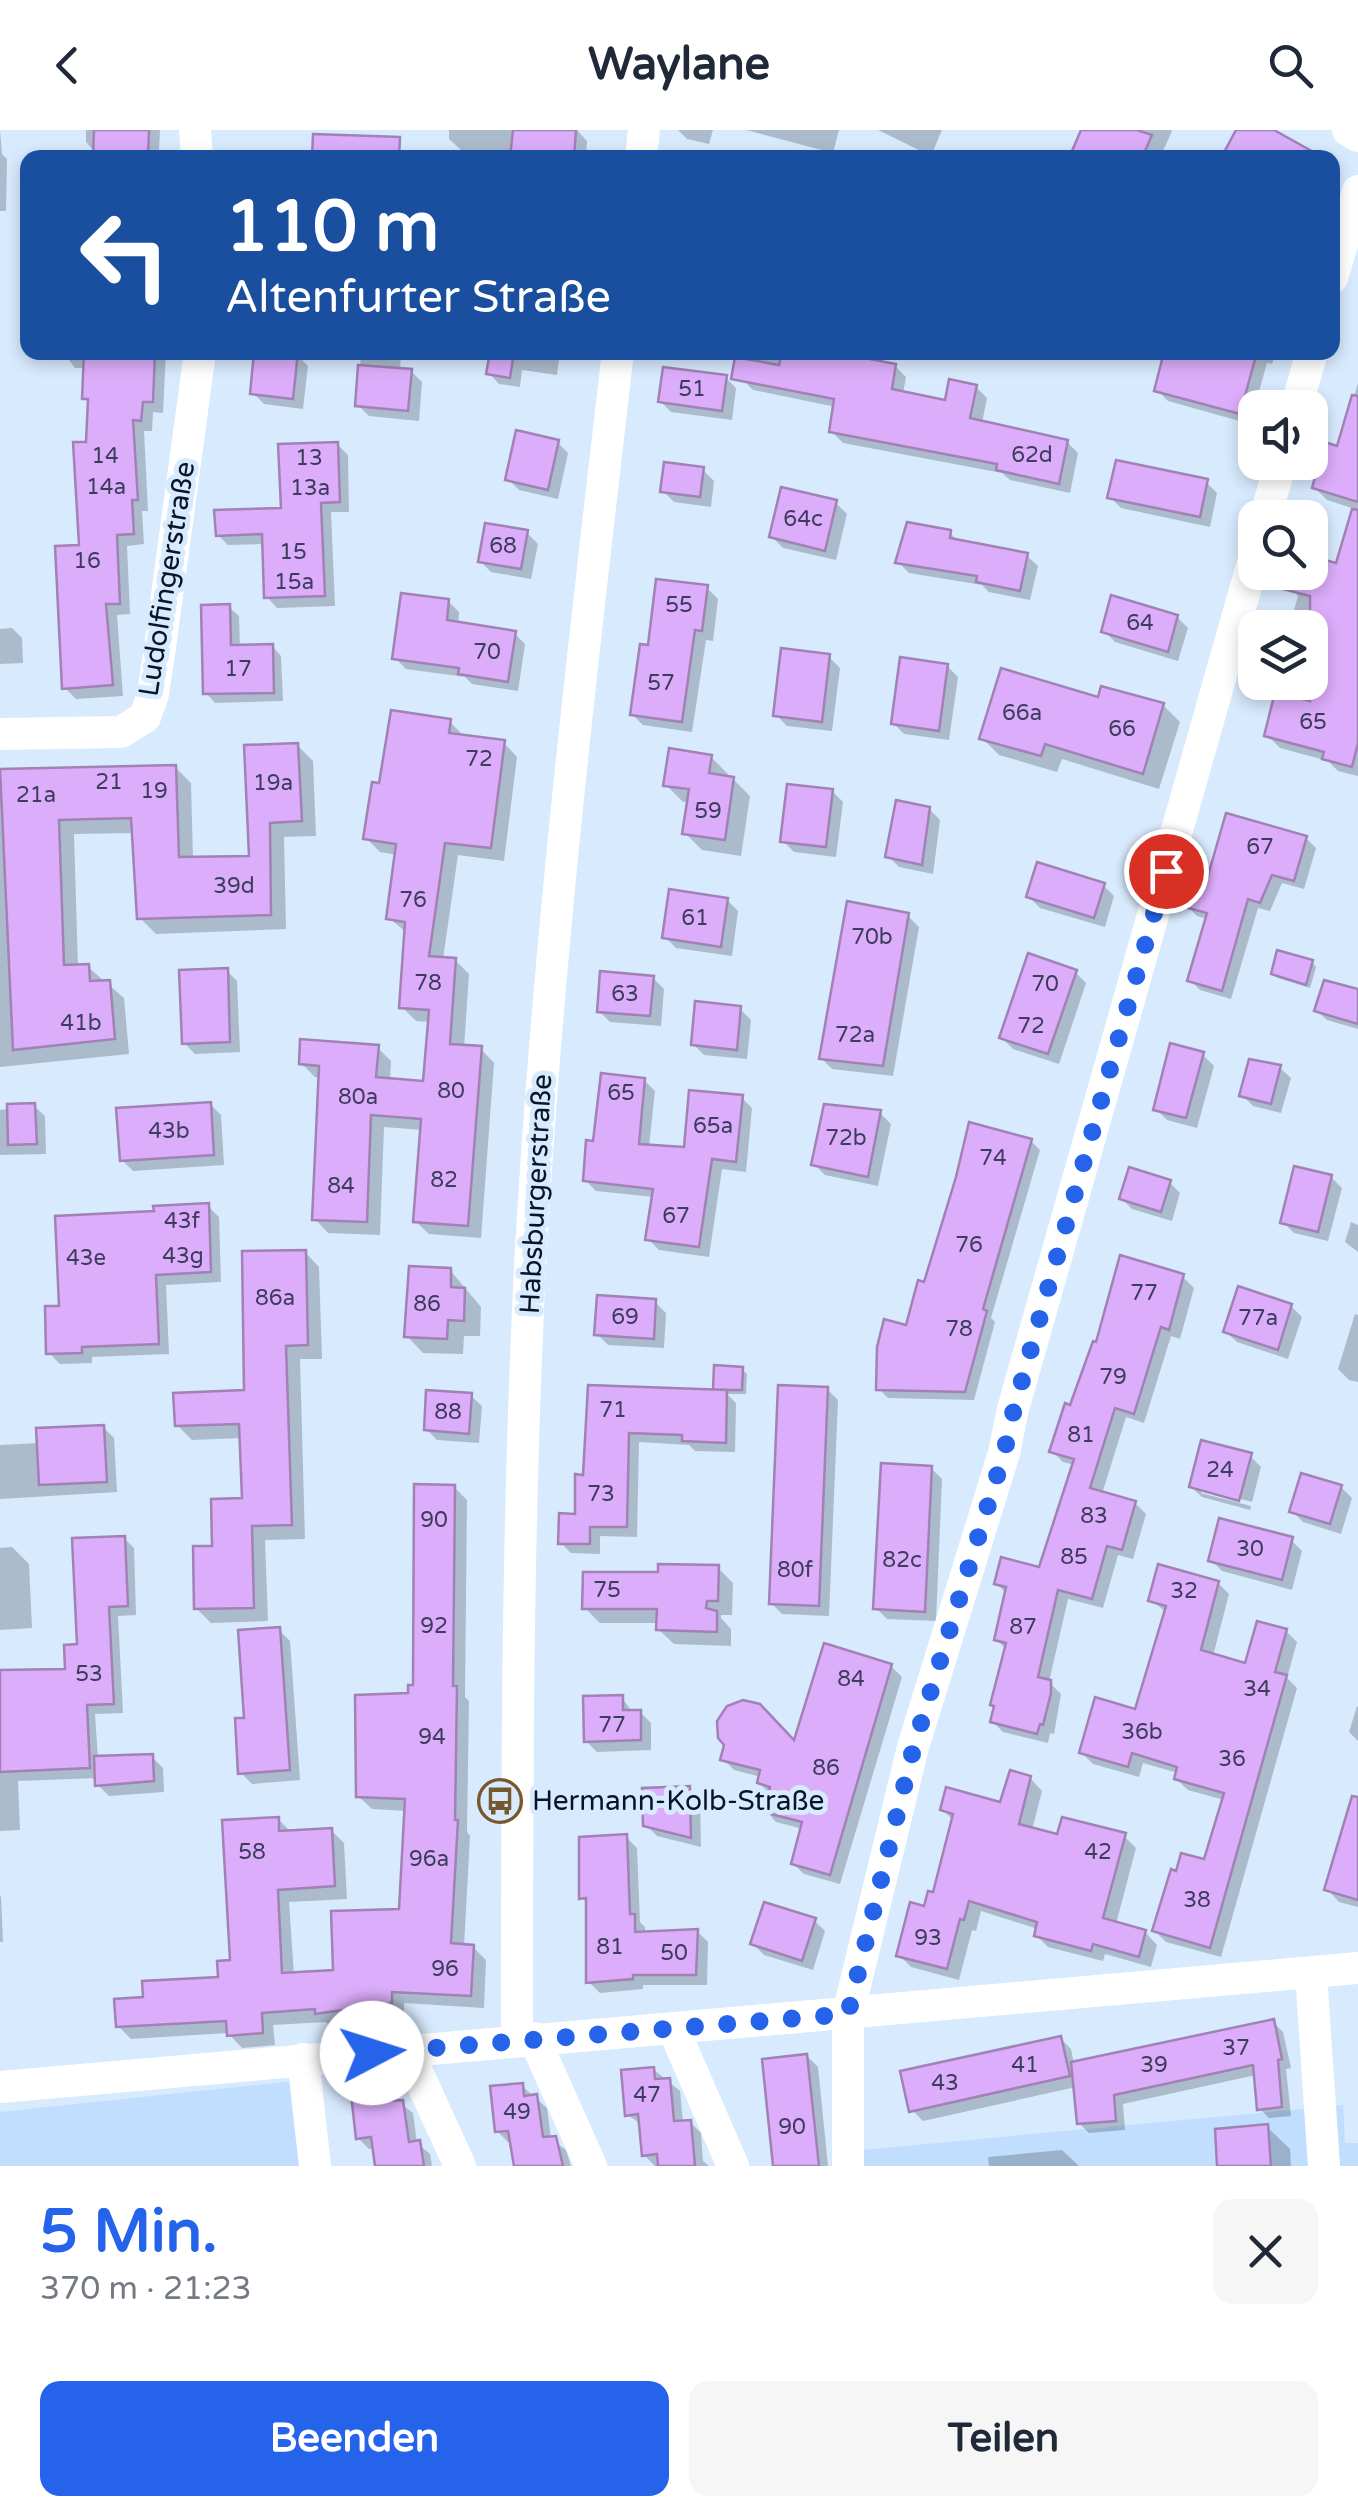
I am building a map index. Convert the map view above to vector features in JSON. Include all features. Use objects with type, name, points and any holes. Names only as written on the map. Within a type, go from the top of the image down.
[{"type":"street","points":[[1348,130],[1358,136]]},
{"type":"street","points":[[1340,251],[1358,191]]},
{"type":"street","name":"Ludolfingerstraße","points":[[0,734],[121,732],[145,717],[156,679],[199,360]]},
{"type":"street","name":"Habsburgerstraße","points":[[525,2039],[518,1624],[532,1248],[544,1052],[574,723],[617,360]]},
{"type":"street","points":[[1301,390],[1310,360]]},
{"type":"street","points":[[848,2166],[848,2014],[914,1746],[1004,1453],[1245,590]]},
{"type":"street","points":[[0,2087],[1358,1968]]},
{"type":"street","points":[[1311,1974],[1324,2166]]},
{"type":"street","points":[[672,2028],[732,2166]]},
{"type":"street","points":[[525,2039],[591,2166]]},
{"type":"street","points":[[407,2050],[460,2166]]},
{"type":"street","points":[[303,2060],[316,2166]]},
{"type":"shaded area","points":[[295,2081],[304,2166],[0,2166],[0,2112]]},
{"type":"shaded area","points":[[1343,2105],[1345,2143],[1358,2143],[1358,2166],[862,2166],[862,2150]]},
{"type":"building","points":[[94,130],[149,130],[148,150],[93,150]]},
{"type":"building","points":[[513,130],[576,130],[575,150],[511,150]]},
{"type":"building","points":[[1081,130],[1137,130],[1152,135],[1145,150],[1072,150]]},
{"type":"building","points":[[1236,130],[1274,130],[1310,150],[1225,150]]},
{"type":"building","points":[[313,134],[400,137],[399,150],[312,150]]},
{"type":"building","points":[[84,360],[155,360],[153,402],[143,402],[141,421],[133,420],[138,500],[132,500],[134,534],[117,535],[120,604],[106,604],[113,685],[62,689],[55,546],[79,545],[73,442],[86,442],[88,399],[82,399]]},
{"type":"building","points":[[253,360],[297,360],[293,399],[250,394]]},
{"type":"building","points":[[489,360],[513,360],[510,378],[486,374]]},
{"type":"building","points":[[734,360],[779,365],[780,360],[875,360],[896,364],[892,389],[945,400],[949,379],[977,385],[970,418],[1068,440],[1059,484],[996,470],[997,464],[829,432],[834,399],[731,379]]},
{"type":"building","points":[[1162,360],[1255,360],[1247,390],[1238,390],[1238,413],[1154,391]]},
{"type":"building","points":[[358,365],[412,369],[408,411],[355,406]]},
{"type":"building","points":[[663,367],[727,375],[722,411],[658,402]]},
{"type":"building","points":[[1352,395],[1358,396],[1358,502],[1312,488],[1314,480],[1328,480],[1328,443],[1337,446]]},
{"type":"building","points":[[516,430],[559,440],[548,490],[505,480]]},
{"type":"building","points":[[338,442],[340,502],[321,503],[325,596],[264,598],[262,534],[216,536],[214,510],[281,508],[278,444]]},
{"type":"building","points":[[1116,460],[1208,479],[1200,517],[1107,498]]},
{"type":"building","points":[[664,462],[704,467],[700,497],[660,492]]},
{"type":"building","points":[[781,487],[837,500],[825,551],[769,537]]},
{"type":"building","points":[[1352,509],[1358,510],[1358,743],[1352,767],[1322,759],[1324,752],[1264,736],[1273,700],[1328,700],[1328,610],[1310,610],[1310,596],[1287,590],[1328,590],[1328,561],[1336,563]]},
{"type":"building","points":[[907,522],[951,530],[950,538],[1028,553],[1020,591],[976,582],[977,576],[895,563]]},
{"type":"building","points":[[485,523],[528,530],[521,569],[478,562]]},
{"type":"building","points":[[656,579],[708,585],[702,631],[695,630],[682,722],[630,715],[640,644],[648,645]]},
{"type":"building","points":[[401,593],[449,599],[447,620],[516,631],[508,682],[458,674],[459,668],[392,659]]},
{"type":"building","points":[[1111,595],[1178,615],[1168,652],[1101,632]]},
{"type":"building","points":[[230,604],[231,645],[273,644],[274,693],[203,694],[201,605]]},
{"type":"building","points":[[781,648],[830,654],[822,722],[773,716]]},
{"type":"building","points":[[900,657],[948,664],[939,731],[891,724]]},
{"type":"building","points":[[1001,668],[1098,697],[1101,686],[1164,703],[1143,774],[1045,744],[1041,756],[979,739]]},
{"type":"building","points":[[391,710],[451,719],[449,733],[505,740],[491,848],[445,843],[429,956],[456,958],[450,1044],[482,1046],[468,1226],[413,1222],[421,1119],[371,1115],[367,1222],[312,1220],[319,1066],[299,1064],[300,1039],[379,1045],[376,1077],[423,1081],[429,1010],[399,1008],[405,922],[386,919],[396,844],[363,839],[372,782],[379,783]]},
{"type":"building","points":[[298,743],[302,821],[270,823],[271,915],[137,919],[131,818],[59,820],[64,965],[89,964],[90,981],[110,980],[115,1039],[13,1050],[0,769],[176,765],[179,857],[249,856],[244,745]]},
{"type":"building","points":[[669,748],[712,755],[709,773],[734,777],[725,840],[682,834],[689,789],[663,786]]},
{"type":"building","points":[[787,784],[833,789],[826,847],[780,842]]},
{"type":"building","points":[[896,800],[930,807],[922,865],[885,857]]},
{"type":"building","points":[[1226,813],[1307,836],[1294,881],[1272,875],[1260,903],[1248,899],[1222,991],[1187,981],[1207,913],[1185,907],[1191,882],[1205,886]]},
{"type":"building","points":[[1037,862],[1105,883],[1094,918],[1026,897]]},
{"type":"building","points":[[669,889],[728,898],[721,947],[662,938]]},
{"type":"building","points":[[847,901],[909,913],[883,1066],[819,1059]]},
{"type":"building","points":[[1277,950],[1313,960],[1306,985],[1271,974]]},
{"type":"building","points":[[1028,953],[1077,970],[1048,1054],[999,1038]]},
{"type":"building","points":[[228,968],[230,1042],[182,1044],[179,970]]},
{"type":"building","points":[[600,971],[654,976],[650,1016],[597,1012]]},
{"type":"building","points":[[1324,980],[1358,989],[1358,1024],[1314,1011]]},
{"type":"building","points":[[695,1001],[741,1006],[737,1050],[691,1045]]},
{"type":"building","points":[[1170,1043],[1204,1052],[1186,1118],[1153,1110]]},
{"type":"building","points":[[1249,1059],[1281,1065],[1271,1104],[1239,1096]]},
{"type":"building","points":[[601,1073],[645,1078],[639,1144],[684,1147],[689,1090],[743,1095],[736,1162],[712,1159],[699,1247],[645,1240],[653,1189],[583,1181],[586,1140],[593,1141]]},
{"type":"building","points":[[211,1102],[214,1155],[120,1161],[116,1108]]},
{"type":"building","points":[[35,1103],[37,1144],[8,1145],[7,1104]]},
{"type":"building","points":[[824,1104],[881,1110],[868,1177],[811,1165]]},
{"type":"building","points":[[969,1122],[1032,1139],[983,1309],[987,1311],[965,1392],[876,1390],[877,1347],[884,1319],[906,1325],[918,1280],[924,1282]]},
{"type":"building","points":[[1294,1166],[1332,1175],[1318,1232],[1280,1223]]},
{"type":"building","points":[[1129,1167],[1171,1180],[1161,1212],[1119,1199]]},
{"type":"building","points":[[209,1203],[211,1272],[156,1275],[159,1344],[82,1347],[82,1353],[46,1354],[45,1306],[59,1306],[55,1216],[154,1211],[153,1206]]},
{"type":"building","points":[[306,1250],[308,1345],[286,1346],[292,1525],[252,1526],[254,1608],[194,1609],[193,1546],[212,1546],[211,1499],[242,1498],[239,1424],[175,1426],[173,1393],[244,1390],[242,1251]]},
{"type":"building","points":[[1120,1255],[1184,1274],[1169,1330],[1161,1327],[1134,1414],[1115,1408],[1090,1488],[1136,1501],[1122,1550],[1107,1546],[1092,1599],[1058,1590],[1038,1677],[1051,1680],[1051,1693],[1037,1734],[990,1722],[994,1706],[990,1705],[1006,1643],[994,1640],[1006,1587],[994,1584],[1001,1557],[1039,1567],[1074,1459],[1049,1452],[1065,1403],[1070,1405],[1093,1341],[1096,1342]]},
{"type":"building","points":[[409,1266],[451,1268],[451,1287],[465,1288],[464,1321],[448,1320],[447,1339],[404,1337]]},
{"type":"building","points":[[1238,1286],[1292,1304],[1278,1350],[1223,1332]]},
{"type":"building","points":[[597,1295],[656,1299],[654,1339],[594,1335]]},
{"type":"building","points":[[714,1365],[743,1367],[742,1390],[713,1390]]},
{"type":"building","points":[[588,1385],[727,1390],[726,1443],[682,1441],[682,1435],[629,1433],[627,1527],[590,1527],[590,1544],[558,1544],[559,1513],[575,1514],[575,1474],[583,1475]]},
{"type":"building","points":[[778,1385],[828,1387],[819,1606],[769,1604]]},
{"type":"building","points":[[426,1390],[472,1393],[469,1434],[424,1430]]},
{"type":"building","points":[[104,1425],[107,1482],[39,1485],[36,1428]]},
{"type":"building","points":[[1201,1440],[1252,1453],[1239,1501],[1189,1487]]},
{"type":"building","points":[[881,1463],[932,1466],[925,1612],[873,1609]]},
{"type":"building","points":[[1301,1473],[1342,1485],[1330,1524],[1289,1512]]},
{"type":"building","points":[[414,1484],[455,1485],[453,1686],[457,1686],[458,1820],[451,1943],[474,1945],[471,1996],[392,1992],[392,2003],[315,2014],[315,2009],[262,2013],[263,2033],[227,2036],[226,2021],[116,2027],[114,1999],[143,1997],[142,1981],[218,1977],[217,1961],[230,1960],[222,1820],[279,1817],[279,1831],[332,1828],[335,1886],[278,1890],[282,1973],[333,1970],[331,1911],[399,1909],[405,1799],[356,1797],[355,1695],[408,1693],[408,1685],[413,1685]]},
{"type":"building","points":[[1219,1518],[1293,1537],[1282,1580],[1208,1561]]},
{"type":"building","points":[[125,1536],[128,1606],[109,1607],[114,1704],[87,1705],[90,1768],[0,1772],[0,1670],[65,1669],[64,1645],[77,1644],[72,1538]]},
{"type":"building","points":[[658,1564],[719,1565],[718,1601],[707,1601],[706,1608],[717,1611],[717,1632],[656,1630],[657,1609],[582,1609],[583,1572],[658,1572]]},
{"type":"building","points":[[1158,1564],[1219,1581],[1201,1650],[1245,1663],[1257,1621],[1287,1629],[1275,1672],[1287,1675],[1210,1948],[1152,1931],[1171,1869],[1176,1871],[1181,1853],[1204,1859],[1224,1793],[1174,1779],[1177,1767],[1132,1753],[1128,1767],[1079,1753],[1095,1697],[1135,1709],[1166,1606],[1148,1601]]},
{"type":"building","points":[[280,1627],[290,1770],[238,1774],[235,1718],[244,1718],[238,1630]]},
{"type":"building","points":[[824,1643],[892,1664],[830,1875],[791,1864],[802,1822],[763,1812],[770,1787],[757,1783],[760,1770],[720,1760],[724,1745],[718,1738],[717,1721],[727,1706],[743,1700],[760,1704],[794,1740]]},
{"type":"building","points":[[623,1695],[623,1710],[641,1710],[641,1740],[584,1742],[583,1696]]},
{"type":"building","points":[[153,1754],[154,1781],[95,1786],[94,1756]]},
{"type":"building","points":[[1010,1770],[1031,1776],[1019,1824],[1057,1834],[1062,1817],[1126,1833],[1103,1918],[1146,1930],[1139,1957],[1093,1944],[1091,1951],[1034,1936],[1037,1922],[969,1901],[964,1920],[960,1919],[947,1969],[896,1956],[910,1902],[924,1906],[928,1891],[933,1892],[953,1814],[940,1810],[946,1787],[1000,1802]]},
{"type":"building","points":[[690,1786],[691,1838],[643,1826],[642,1788]]},
{"type":"building","points":[[1352,1796],[1358,1797],[1358,1900],[1324,1890]]},
{"type":"building","points":[[627,1834],[630,1914],[635,1914],[635,1932],[698,1929],[696,1975],[633,1975],[633,1979],[586,1983],[586,1898],[579,1899],[579,1837]]},
{"type":"building","points":[[764,1902],[816,1918],[802,1961],[750,1944]]},
{"type":"building","points":[[1274,2019],[1282,2059],[1278,2060],[1282,2107],[1257,2110],[1253,2065],[1114,2095],[1116,2121],[1077,2124],[1071,2062]]},
{"type":"building","points":[[1061,2036],[1070,2076],[909,2112],[900,2071]]},
{"type":"building","points":[[807,2054],[819,2166],[773,2166],[762,2059]]},
{"type":"building","points":[[654,2067],[655,2079],[670,2078],[674,2121],[691,2120],[695,2166],[658,2166],[657,2154],[642,2156],[638,2114],[625,2116],[621,2070]]},
{"type":"building","points":[[523,2083],[524,2096],[537,2094],[543,2137],[556,2136],[563,2166],[514,2166],[508,2131],[495,2132],[490,2086]]},
{"type":"building","points":[[387,2090],[389,2101],[403,2100],[409,2142],[420,2140],[424,2166],[375,2166],[371,2137],[356,2139],[351,2094]]},
{"type":"building","points":[[1268,2124],[1271,2166],[1217,2166],[1215,2129]]},
{"type":"place","name":"Hermann-Kolb-Straße","points":[[500,1801]]},
{"type":"route","points":[[372,2053],[848,2014],[914,1746],[1004,1453],[1166,871]]}]
